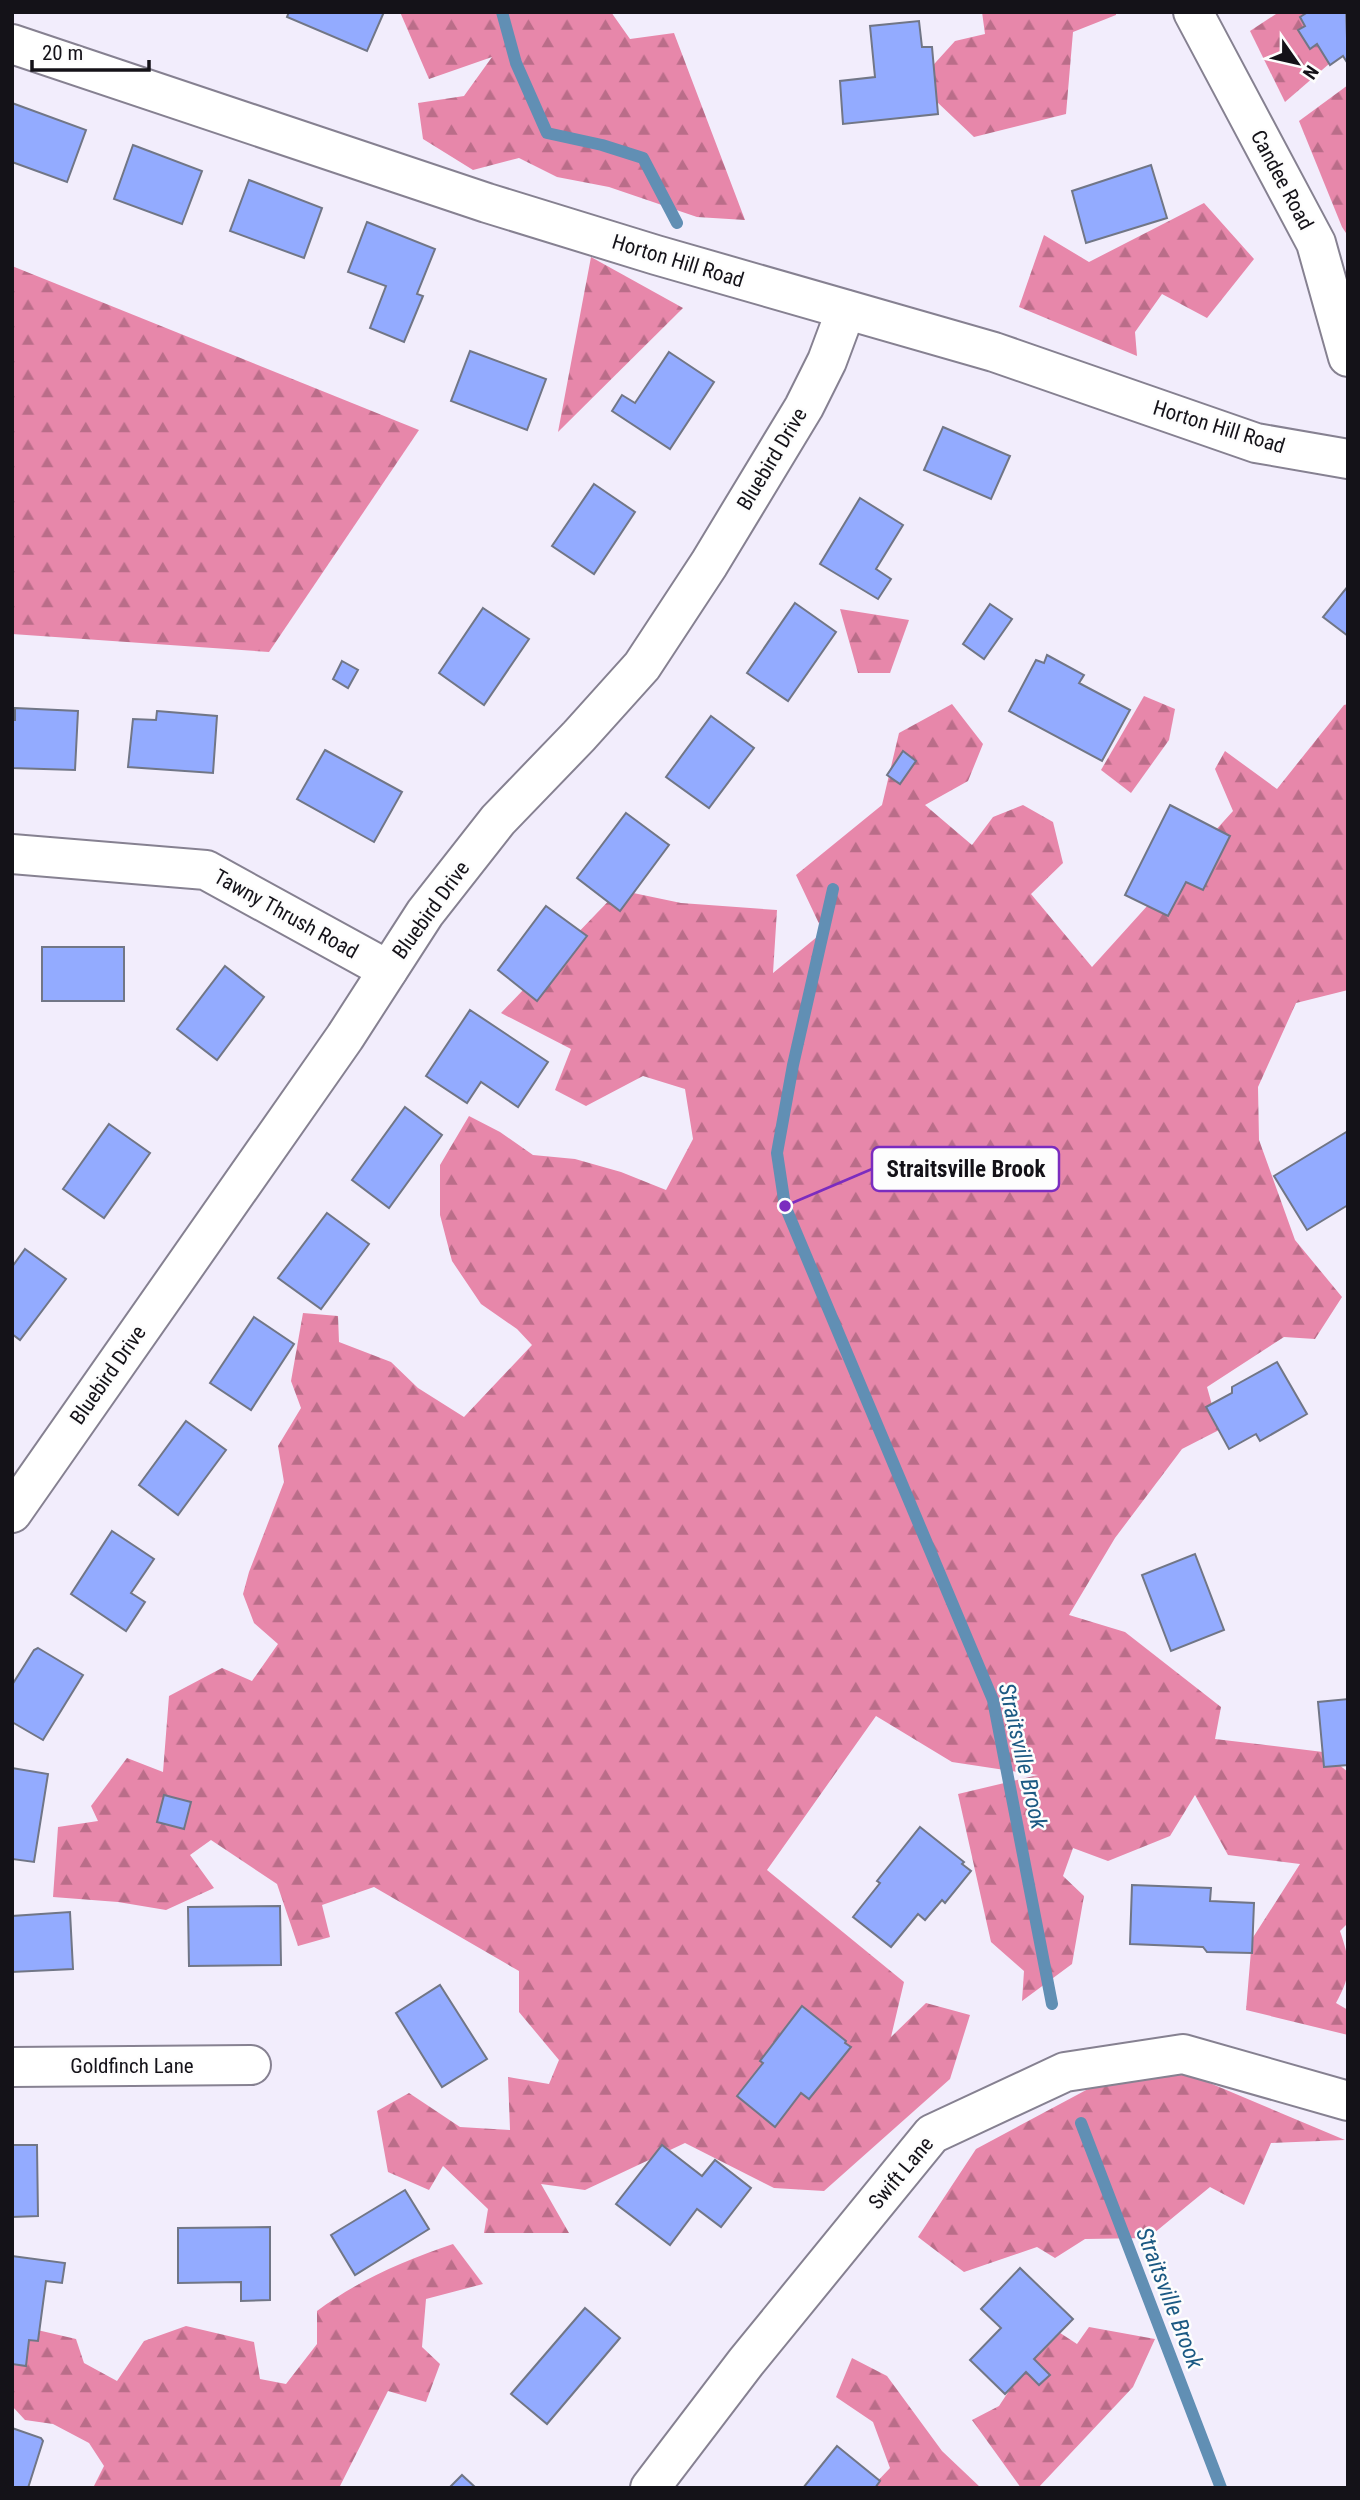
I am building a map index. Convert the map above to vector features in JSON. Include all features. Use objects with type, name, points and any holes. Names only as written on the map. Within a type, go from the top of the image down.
[{"type":"street","name":"Candee Road","points":[[1193,12],[1316,243],[1348,356]]},
{"type":"street","name":"Horton Hill Road","points":[[12,44],[487,203],[994,352],[1256,443],[1348,459]]},
{"type":"street","name":"Bluebird Drive","points":[[16,1501],[337,1049],[425,913],[498,820],[642,666],[709,564],[804,407],[827,361],[846,310]]},
{"type":"street","name":"Tawny Thrush Road","points":[[12,854],[206,870],[388,970]]},
{"type":"street","name":"Swift Lane","points":[[650,2488],[746,2362],[932,2134],[1065,2072],[1183,2054],[1348,2101]]},
{"type":"street","name":"Goldfinch Lane","points":[[12,2067],[251,2065]]},
{"type":"green space","points":[[400,12],[611,12],[630,39],[674,33],[745,220],[697,217],[609,187],[557,177],[519,158],[473,170],[423,139],[418,103],[464,96],[492,57],[429,79]]},
{"type":"green space","points":[[982,12],[1116,12],[1116,15],[1073,32],[1066,114],[974,137],[917,83],[955,41],[985,34]]},
{"type":"green space","points":[[1279,12],[1316,12],[1344,51],[1285,102],[1250,31]]},
{"type":"green space","points":[[1348,85],[1348,236],[1299,121]]},
{"type":"green space","points":[[1204,203],[1254,259],[1207,318],[1162,294],[1135,332],[1137,356],[1019,307],[1044,235],[1089,262]]},
{"type":"green space","points":[[591,257],[683,308],[558,432]]},
{"type":"green space","points":[[12,266],[419,430],[269,652],[12,634]]},
{"type":"green space","points":[[840,609],[909,620],[890,673],[858,673]]},
{"type":"green space","points":[[1144,696],[1175,709],[1169,740],[1131,793],[1101,770]]},
{"type":"green space","points":[[952,704],[983,744],[968,781],[925,805],[972,845],[993,817],[1023,805],[1053,822],[1063,863],[1031,894],[1092,967],[1233,811],[1215,769],[1225,751],[1277,789],[1344,705],[1348,704],[1348,990],[1296,1003],[1258,1087],[1259,1140],[1295,1240],[1342,1297],[1315,1339],[1284,1337],[1207,1387],[1219,1430],[1182,1449],[1115,1538],[1069,1615],[1125,1632],[1221,1707],[1215,1739],[1323,1752],[1348,1772],[1348,1923],[1340,1931],[1348,1968],[1345,1984],[1336,2003],[1348,2010],[1348,2035],[1246,2010],[1252,1939],[1300,1864],[1228,1855],[1195,1795],[1170,1836],[1108,1861],[1073,1848],[1063,1876],[1084,1896],[1072,1964],[1022,2001],[1024,1971],[991,1942],[958,1794],[1038,1775],[952,1762],[876,1716],[767,1870],[904,1982],[891,2037],[926,2003],[970,2015],[950,2079],[824,2191],[774,2188],[685,2143],[585,2190],[541,2184],[569,2233],[484,2233],[488,2209],[443,2166],[429,2190],[388,2172],[377,2111],[409,2093],[460,2127],[510,2130],[508,2077],[549,2084],[559,2060],[519,2012],[519,1971],[374,1887],[322,1905],[330,1937],[298,1946],[277,1884],[211,1840],[190,1855],[214,1888],[166,1910],[118,1902],[53,1897],[58,1827],[98,1821],[91,1806],[127,1758],[163,1772],[169,1696],[222,1668],[252,1681],[278,1644],[254,1623],[243,1594],[284,1482],[278,1446],[301,1408],[291,1381],[303,1313],[338,1316],[339,1342],[391,1362],[418,1388],[464,1417],[532,1345],[517,1329],[481,1304],[452,1261],[440,1215],[440,1165],[469,1116],[500,1132],[533,1155],[575,1159],[621,1172],[666,1190],[693,1139],[685,1089],[643,1076],[586,1106],[555,1090],[571,1049],[501,1013],[619,890],[681,903],[777,910],[773,973],[823,932],[796,875],[882,805],[899,733]]},
{"type":"green space","points":[[1148,2057],[1345,2140],[1271,2143],[1244,2205],[1210,2187],[1148,2238],[1085,2239],[1055,2258],[1037,2247],[964,2272],[918,2237],[976,2149]]},
{"type":"green space","points":[[453,2244],[483,2284],[426,2299],[422,2347],[440,2364],[426,2402],[388,2391],[339,2488],[93,2488],[104,2466],[89,2443],[53,2424],[25,2420],[12,2406],[12,2358],[33,2329],[76,2339],[84,2363],[117,2381],[144,2341],[186,2326],[254,2342],[260,2379],[286,2384],[317,2344],[317,2311],[382,2272]]},
{"type":"green space","points":[[1051,2327],[1077,2344],[1089,2327],[1155,2339],[1133,2387],[1038,2488],[1021,2488],[972,2420],[999,2406]]},
{"type":"green space","points":[[852,2358],[887,2376],[942,2451],[981,2488],[871,2488],[890,2468],[873,2422],[836,2397]]},
{"type":"building","points":[[289,12],[384,12],[367,51],[287,17]]},
{"type":"building","points":[[1308,12],[1346,12],[1348,64],[1343,56],[1330,65],[1317,44],[1310,49],[1298,30],[1305,26],[1300,17]]},
{"type":"building","points":[[919,21],[922,47],[932,47],[938,114],[843,124],[840,81],[875,77],[870,26]]},
{"type":"building","points":[[12,103],[86,130],[67,182],[12,162]]},
{"type":"building","points":[[133,145],[202,171],[182,224],[114,199]]},
{"type":"building","points":[[1151,165],[1167,218],[1086,243],[1072,191]]},
{"type":"building","points":[[249,180],[322,208],[304,258],[230,231]]},
{"type":"building","points":[[367,222],[435,249],[417,294],[423,296],[404,342],[370,328],[386,286],[348,272]]},
{"type":"building","points":[[470,351],[546,379],[527,430],[451,401]]},
{"type":"building","points":[[669,352],[714,382],[670,449],[612,411],[622,395],[635,403]]},
{"type":"building","points":[[943,427],[1010,456],[991,499],[924,470]]},
{"type":"building","points":[[594,484],[635,512],[594,574],[552,546]]},
{"type":"building","points":[[860,498],[903,525],[876,569],[891,579],[878,599],[820,564]]},
{"type":"building","points":[[1348,586],[1348,636],[1323,617]]},
{"type":"building","points":[[795,603],[836,632],[788,701],[747,673]]},
{"type":"building","points":[[990,604],[1012,619],[984,659],[963,644]]},
{"type":"building","points":[[483,608],[529,639],[484,705],[439,673]]},
{"type":"building","points":[[1047,655],[1084,675],[1079,683],[1130,710],[1102,761],[1009,711],[1036,660],[1044,663]]},
{"type":"building","points":[[342,661],[358,670],[348,688],[333,679]]},
{"type":"building","points":[[15,708],[78,711],[75,770],[12,768],[12,720],[15,720]]},
{"type":"building","points":[[157,711],[217,716],[213,773],[128,767],[133,719],[156,720]]},
{"type":"building","points":[[711,716],[754,748],[709,808],[666,777]]},
{"type":"building","points":[[325,750],[402,792],[374,842],[297,799]]},
{"type":"building","points":[[903,751],[916,761],[900,784],[887,775]]},
{"type":"building","points":[[1170,805],[1230,836],[1203,890],[1186,882],[1168,916],[1125,895]]},
{"type":"building","points":[[626,813],[669,845],[620,911],[577,878]]},
{"type":"building","points":[[546,906],[587,936],[537,1001],[498,970]]},
{"type":"building","points":[[42,947],[124,947],[124,1001],[42,1001]]},
{"type":"building","points":[[225,966],[264,997],[217,1060],[177,1029]]},
{"type":"building","points":[[470,1010],[548,1062],[518,1107],[481,1082],[467,1103],[426,1076]]},
{"type":"building","points":[[405,1107],[442,1135],[389,1208],[352,1180]]},
{"type":"building","points":[[109,1124],[150,1153],[104,1218],[63,1189]]},
{"type":"building","points":[[1348,1131],[1348,1205],[1307,1230],[1274,1176]]},
{"type":"building","points":[[327,1213],[369,1244],[321,1309],[278,1278]]},
{"type":"building","points":[[25,1249],[66,1279],[20,1340],[12,1334],[12,1267]]},
{"type":"building","points":[[254,1317],[294,1344],[251,1410],[210,1383]]},
{"type":"building","points":[[1277,1362],[1307,1414],[1260,1441],[1256,1434],[1229,1449],[1206,1407],[1232,1393],[1232,1387]]},
{"type":"building","points":[[186,1421],[226,1450],[178,1515],[139,1485]]},
{"type":"building","points":[[112,1531],[154,1559],[131,1593],[145,1602],[126,1631],[71,1594]]},
{"type":"building","points":[[1195,1554],[1224,1630],[1171,1651],[1142,1575]]},
{"type":"building","points":[[38,1648],[83,1675],[43,1740],[12,1722],[12,1685],[34,1650]]},
{"type":"building","points":[[1348,1699],[1348,1765],[1324,1767],[1318,1702]]},
{"type":"building","points":[[12,1768],[48,1774],[34,1862],[12,1859]]},
{"type":"building","points":[[164,1795],[191,1802],[184,1829],[157,1822]]},
{"type":"building","points":[[920,1827],[964,1862],[962,1864],[971,1871],[945,1903],[942,1900],[925,1920],[918,1914],[891,1947],[853,1917],[880,1883],[877,1881]]},
{"type":"building","points":[[1132,1885],[1211,1888],[1210,1901],[1254,1903],[1252,1953],[1207,1952],[1203,1947],[1130,1944]]},
{"type":"building","points":[[280,1906],[281,1965],[189,1966],[188,1907]]},
{"type":"building","points":[[70,1912],[73,1969],[12,1972],[12,1916]]},
{"type":"building","points":[[440,1985],[487,2059],[442,2087],[396,2013]]},
{"type":"building","points":[[802,2006],[851,2047],[809,2099],[801,2093],[775,2127],[737,2096]]},
{"type":"building","points":[[12,2145],[37,2145],[38,2216],[12,2217]]},
{"type":"building","points":[[662,2145],[702,2176],[715,2160],[751,2188],[721,2227],[697,2209],[670,2245],[616,2204]]},
{"type":"building","points":[[405,2190],[429,2229],[355,2275],[331,2235]]},
{"type":"building","points":[[270,2227],[270,2300],[241,2301],[241,2282],[178,2283],[178,2228]]},
{"type":"building","points":[[12,2256],[65,2263],[62,2283],[46,2281],[38,2341],[29,2340],[26,2366],[12,2364]]},
{"type":"building","points":[[1020,2268],[1073,2319],[1034,2359],[1050,2375],[1039,2385],[1026,2372],[1005,2394],[970,2360],[1001,2328],[981,2309]]},
{"type":"building","points":[[585,2308],[620,2338],[547,2424],[511,2394]]},
{"type":"building","points":[[12,2428],[43,2441],[28,2488],[12,2488]]},
{"type":"building","points":[[837,2446],[880,2481],[875,2488],[803,2488]]},
{"type":"building","points":[[462,2475],[476,2488],[449,2488]]},
{"type":"waterway","name":"Straitsville Brook","points":[[502,12],[516,63],[547,133],[602,145],[643,158],[677,223]]},
{"type":"waterway","name":"Straitsville Brook","points":[[833,889],[793,1065],[777,1153],[785,1206],[993,1700],[1052,2004]]},
{"type":"waterway","name":"Straitsville Brook","points":[[1081,2123],[1221,2488]]},
{"type":"place","name":"Straitsville Brook","points":[[785,1206]]}]
